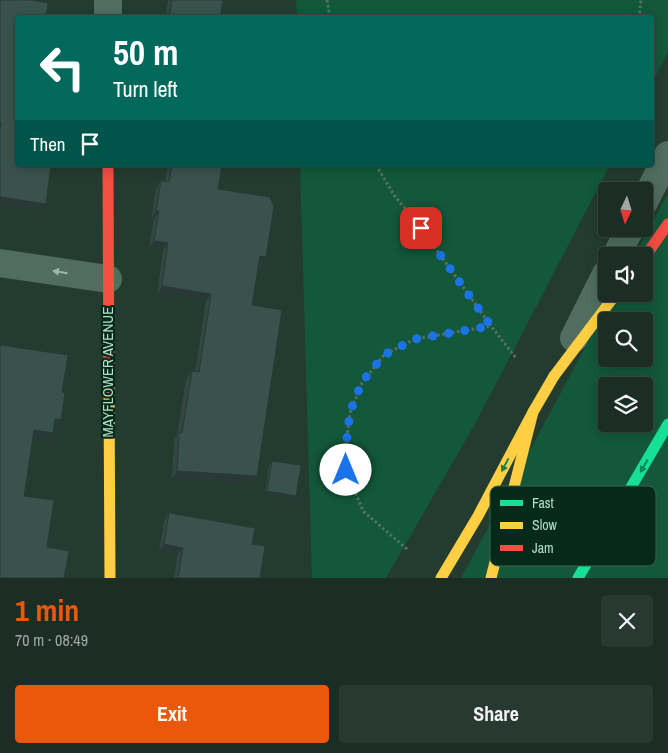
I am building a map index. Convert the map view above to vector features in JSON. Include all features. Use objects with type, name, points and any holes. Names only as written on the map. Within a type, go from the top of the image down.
[{"type":"main road","name":"MAYFLOWER AVENUE","points":[[108,167],[110,578]]},
{"type":"main road","points":[[652,247],[668,224]]},
{"type":"main road","points":[[494,486],[554,376],[610,302]]},
{"type":"main road","points":[[514,486],[533,412]]},
{"type":"main road","points":[[632,486],[668,424]]},
{"type":"main road","points":[[441,578],[490,493]]},
{"type":"main road","points":[[578,578],[585,566]]},
{"type":"street","points":[[108,0],[108,15]]},
{"type":"street","points":[[653,184],[668,155]]},
{"type":"street","points":[[0,263],[108,279]]},
{"type":"street","points":[[554,376],[598,290]]},
{"type":"path","points":[[327,0],[330,15]]},
{"type":"path","points":[[640,15],[642,0]]},
{"type":"path","points":[[377,167],[394,195],[421,228],[516,358]]},
{"type":"path","points":[[407,549],[363,511],[346,470],[350,412],[362,382],[384,355],[415,339],[491,326]]},
{"type":"green space","points":[[296,0],[668,0],[668,52],[654,79],[654,15],[297,15]]},
{"type":"green space","points":[[300,167],[609,167],[601,182],[598,182],[598,188],[476,422],[386,578],[312,578]]},
{"type":"green space","points":[[668,193],[668,578],[461,578],[490,524],[490,566],[656,566],[656,486],[511,486],[598,324],[598,367],[653,367],[653,312],[604,312],[610,302],[653,302],[653,247],[639,247],[644,238],[653,237],[653,221]]},
{"type":"building","points":[[0,0],[31,0],[48,3],[46,15],[15,15],[15,167],[51,167],[46,204],[0,197]]},
{"type":"building","points":[[172,0],[223,0],[220,15],[170,14]]},
{"type":"building","points":[[172,167],[222,167],[218,189],[270,197],[274,207],[266,257],[260,256],[252,305],[282,310],[257,476],[177,471],[179,433],[182,433],[192,371],[199,372],[211,294],[162,286],[168,243],[154,241],[159,211],[156,211],[161,181],[169,182]]},
{"type":"building","points":[[0,345],[68,355],[62,392],[65,393],[61,420],[55,419],[53,433],[34,430],[24,496],[54,500],[47,547],[69,551],[64,578],[0,578]]},
{"type":"building","points":[[272,461],[301,465],[296,496],[267,491]]},
{"type":"building","points":[[169,513],[255,528],[252,544],[265,546],[260,578],[178,578],[183,548],[164,544]]},
{"type":"traffic: fast","points":[[632,486],[668,424]]},
{"type":"traffic: fast","points":[[578,578],[585,566]]},
{"type":"traffic: slow","points":[[554,376],[610,302]]},
{"type":"traffic: slow","points":[[494,486],[554,376]]},
{"type":"traffic: slow","points":[[109,390],[110,578]]},
{"type":"traffic: slow","points":[[514,486],[533,412]]},
{"type":"traffic: slow","points":[[441,578],[490,493]]},
{"type":"traffic: slow","points":[[491,578],[494,566]]},
{"type":"traffic: jam","points":[[108,167],[109,390]]},
{"type":"traffic: jam","points":[[652,247],[668,224]]},
{"type":"route","points":[[346,470],[350,412],[362,382],[384,355],[415,339],[491,326],[421,228]]}]
